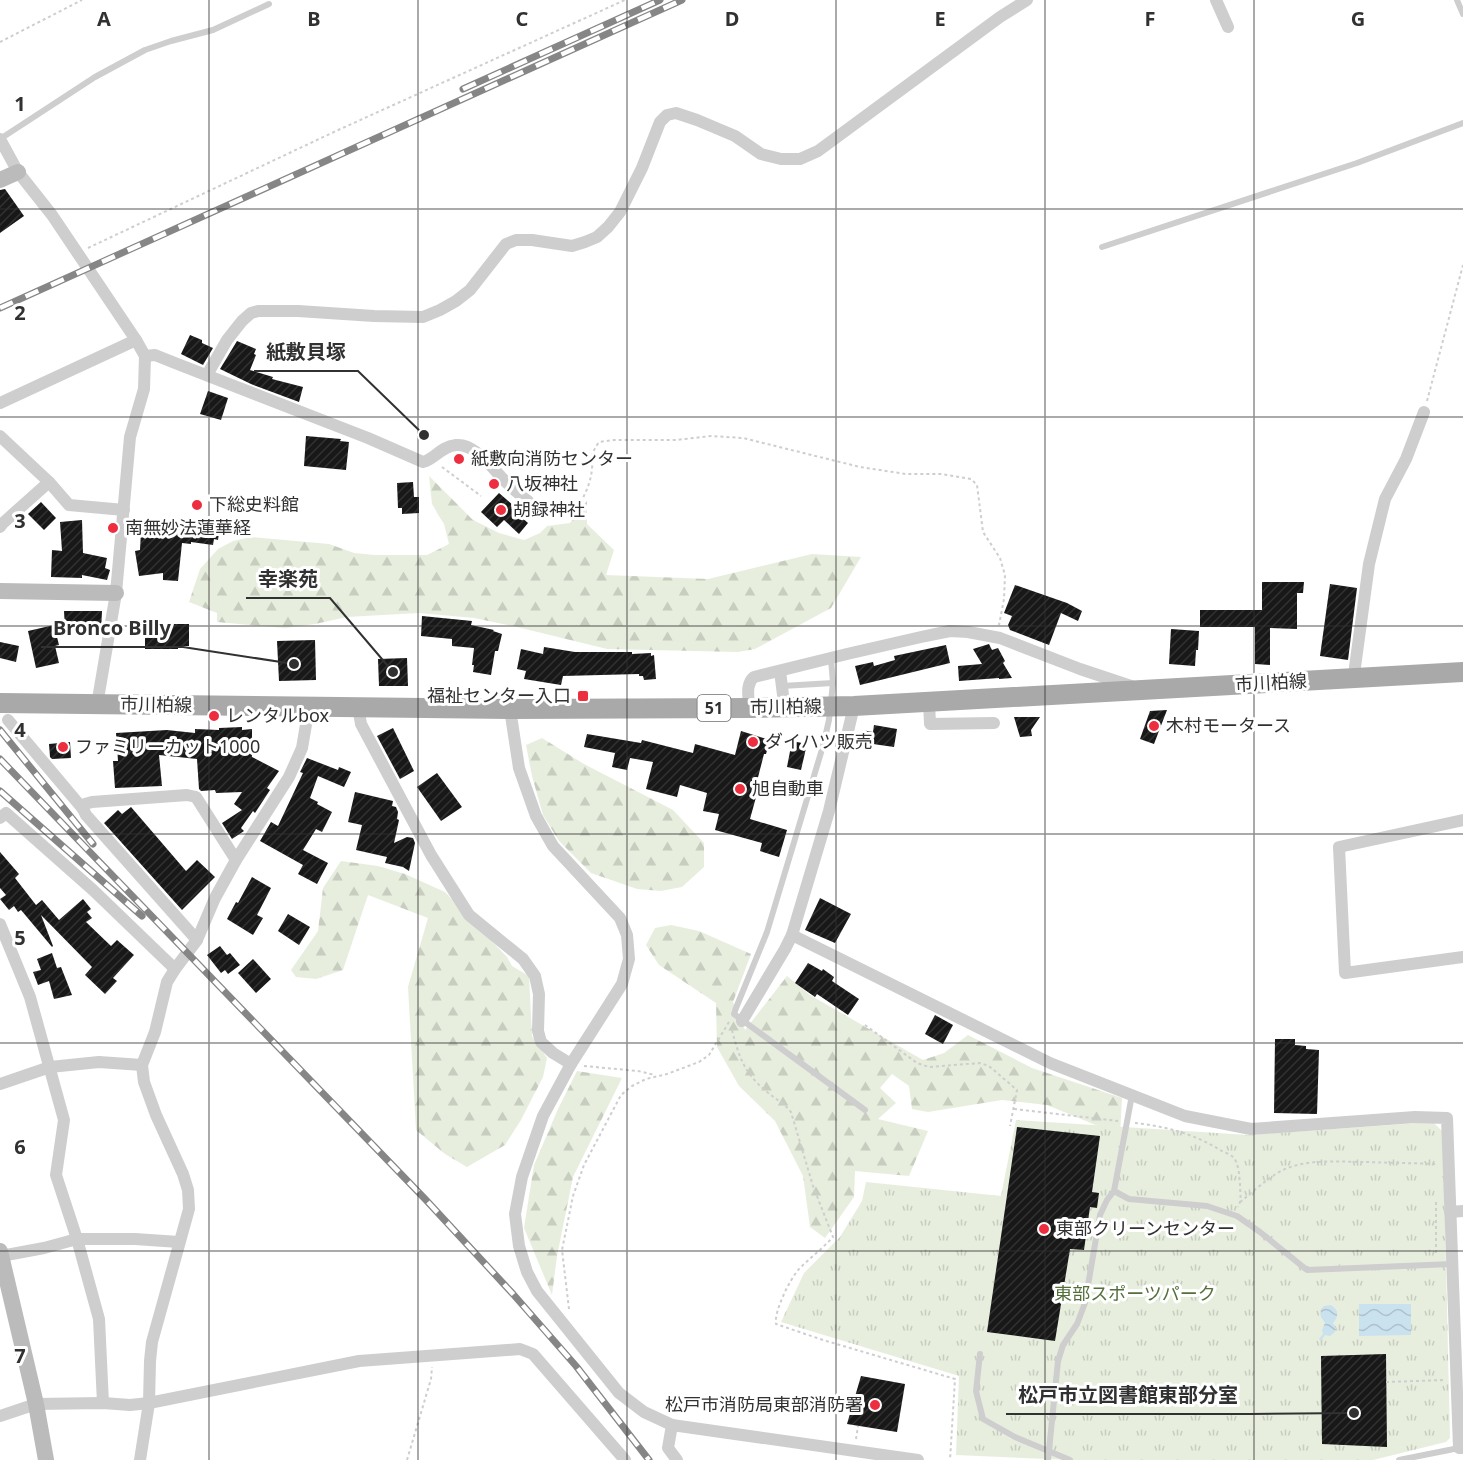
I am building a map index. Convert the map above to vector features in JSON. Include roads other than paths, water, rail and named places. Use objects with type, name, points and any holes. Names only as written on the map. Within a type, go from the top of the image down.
[{"type":"main road","name":"市川柏線","points":[[4,712],[97,705],[510,709],[854,706],[1463,672]]},
{"type":"street","points":[[207,375],[227,340],[242,321],[258,311],[423,317],[456,301],[470,290],[506,244],[516,240],[532,240],[572,246],[597,237],[620,212],[642,168],[660,122],[667,115],[676,113],[697,120],[735,136],[761,154],[781,159],[800,159],[818,151],[1000,17],[1027,0]]},
{"type":"street","points":[[1216,0],[1228,27]]},
{"type":"street","points":[[0,139],[18,172],[52,215],[145,356],[144,389],[130,436],[116,593],[97,705]]},
{"type":"street","points":[[0,180],[18,172]]},
{"type":"street","points":[[0,403],[136,340]]},
{"type":"street","points":[[145,356],[154,355],[207,375],[423,462],[445,448],[464,446],[485,459],[508,485],[529,502]]},
{"type":"street","points":[[1355,678],[1369,564],[1385,499],[1406,459],[1424,412]]},
{"type":"street","points":[[0,436],[69,504],[124,510]]},
{"type":"street","points":[[0,527],[49,482]]},
{"type":"street","points":[[0,591],[116,593]]},
{"type":"street","points":[[749,708],[748,686],[754,678],[950,631],[1000,638],[1080,669],[1150,690]]},
{"type":"street","points":[[780,671],[782,690]]},
{"type":"street","points":[[929,702],[930,724],[994,723]]},
{"type":"street","points":[[742,1021],[792,935],[829,811],[854,706]]},
{"type":"street","points":[[140,1460],[149,1403],[152,1342],[189,1209],[188,1190],[183,1174],[156,1115],[144,1082],[142,1065],[155,1032],[167,982],[197,940],[215,898],[236,860],[289,777],[302,748],[309,707]]},
{"type":"street","points":[[358,707],[361,724],[425,844],[468,915],[523,958],[535,976],[539,994],[538,1030],[542,1042],[553,1053],[571,1064]]},
{"type":"street","points":[[510,709],[519,768],[536,816],[553,846],[620,918],[627,935],[629,959],[622,984],[571,1064],[543,1116],[522,1177],[515,1214],[519,1246],[527,1272],[537,1291],[619,1393],[644,1412],[672,1425],[916,1460]]},
{"type":"street","points":[[4,712],[100,832],[197,940]]},
{"type":"street","points":[[83,809],[85,804],[92,802],[187,795],[196,797],[236,860]]},
{"type":"street","points":[[2,813],[93,890],[175,969]]},
{"type":"street","points":[[1463,820],[1340,847],[1345,973],[1463,957]]},
{"type":"street","points":[[0,924],[30,997],[64,1120],[56,1174],[99,1319],[103,1403]]},
{"type":"street","points":[[792,935],[1050,1063],[1185,1116],[1251,1129],[1415,1117],[1447,1118],[1456,1380],[1461,1448]]},
{"type":"street","points":[[0,1084],[50,1067],[99,1062],[142,1065]]},
{"type":"street","points":[[1450,1212],[1463,1212]]},
{"type":"street","points":[[46,1460],[36,1404],[1,1254],[44,1248],[77,1239],[179,1242]]},
{"type":"street","points":[[0,1416],[36,1404],[130,1405],[149,1403],[359,1361],[520,1349],[533,1354],[625,1460]]},
{"type":"street","points":[[672,1425],[668,1448],[676,1460]]},
{"type":"lane","points":[[1457,0],[1463,14]]},
{"type":"lane","points":[[0,139],[95,76],[146,50],[213,30],[269,4]]},
{"type":"lane","points":[[1102,247],[1357,163],[1463,123]]},
{"type":"lane","points":[[831,658],[832,683],[824,746],[766,932],[734,1014],[866,1110]]},
{"type":"lane","points":[[782,690],[832,683]]},
{"type":"lane","points":[[1047,1460],[1058,1361],[1063,1345],[1077,1324],[1085,1303],[1100,1215],[1114,1191],[1132,1095]]},
{"type":"lane","points":[[1114,1191],[1129,1198],[1207,1206],[1234,1215],[1260,1232],[1307,1270],[1452,1264]]},
{"type":"lane","points":[[981,1354],[976,1391],[983,1419],[1015,1437],[1070,1460]]},
{"type":"lane","points":[[1399,1460],[1461,1448]]},
{"type":"water","points":[[1359,1304],[1411,1304],[1411,1335],[1359,1336]]},
{"type":"water","points":[[1331,1305],[1337,1313],[1333,1323],[1336,1328],[1335,1332],[1330,1336],[1325,1335],[1321,1341],[1319,1339],[1323,1334],[1325,1323],[1321,1317],[1321,1309]]},
{"type":"railway","points":[[463,89],[660,0]]},
{"type":"railway","points":[[0,308],[682,0]]},
{"type":"railway","points":[[0,730],[93,844]]},
{"type":"railway","points":[[0,759],[426,1200],[576,1366],[649,1460]]},
{"type":"railway","points":[[0,791],[142,916]]},
{"type":"place","name":"紙敷貝塚","points":[[424,435]]},
{"type":"place","name":"紙敷向消防センター","points":[[459,459]]},
{"type":"place","name":"八坂神社","points":[[494,484]]},
{"type":"place","name":"下総史料館","points":[[197,505]]},
{"type":"place","name":"胡録神社","points":[[501,510]]},
{"type":"place","name":"南無妙法蓮華経","points":[[113,528]]},
{"type":"place","name":"Bronco Billy","points":[[294,664]]},
{"type":"place","name":"幸楽苑","points":[[393,672]]},
{"type":"place","name":"福祉センター入口","points":[[583,696]]},
{"type":"place","name":"レンタルbox","points":[[214,716]]},
{"type":"place","name":"木村モータース","points":[[1154,726]]},
{"type":"place","name":"ダイハツ販売","points":[[753,742]]},
{"type":"place","name":"ファミリーカット1000","points":[[63,747]]},
{"type":"place","name":"旭自動車","points":[[740,789]]},
{"type":"place","name":"東部クリーンセンター","points":[[1044,1229]]},
{"type":"place","name":"松戸市消防局東部消防署","points":[[875,1405]]},
{"type":"place","name":"松戸市立図書館東部分室","points":[[1354,1413]]},
{"type":"park label","name":"東部スポーツパーク","points":[[1135,1294]]}]
